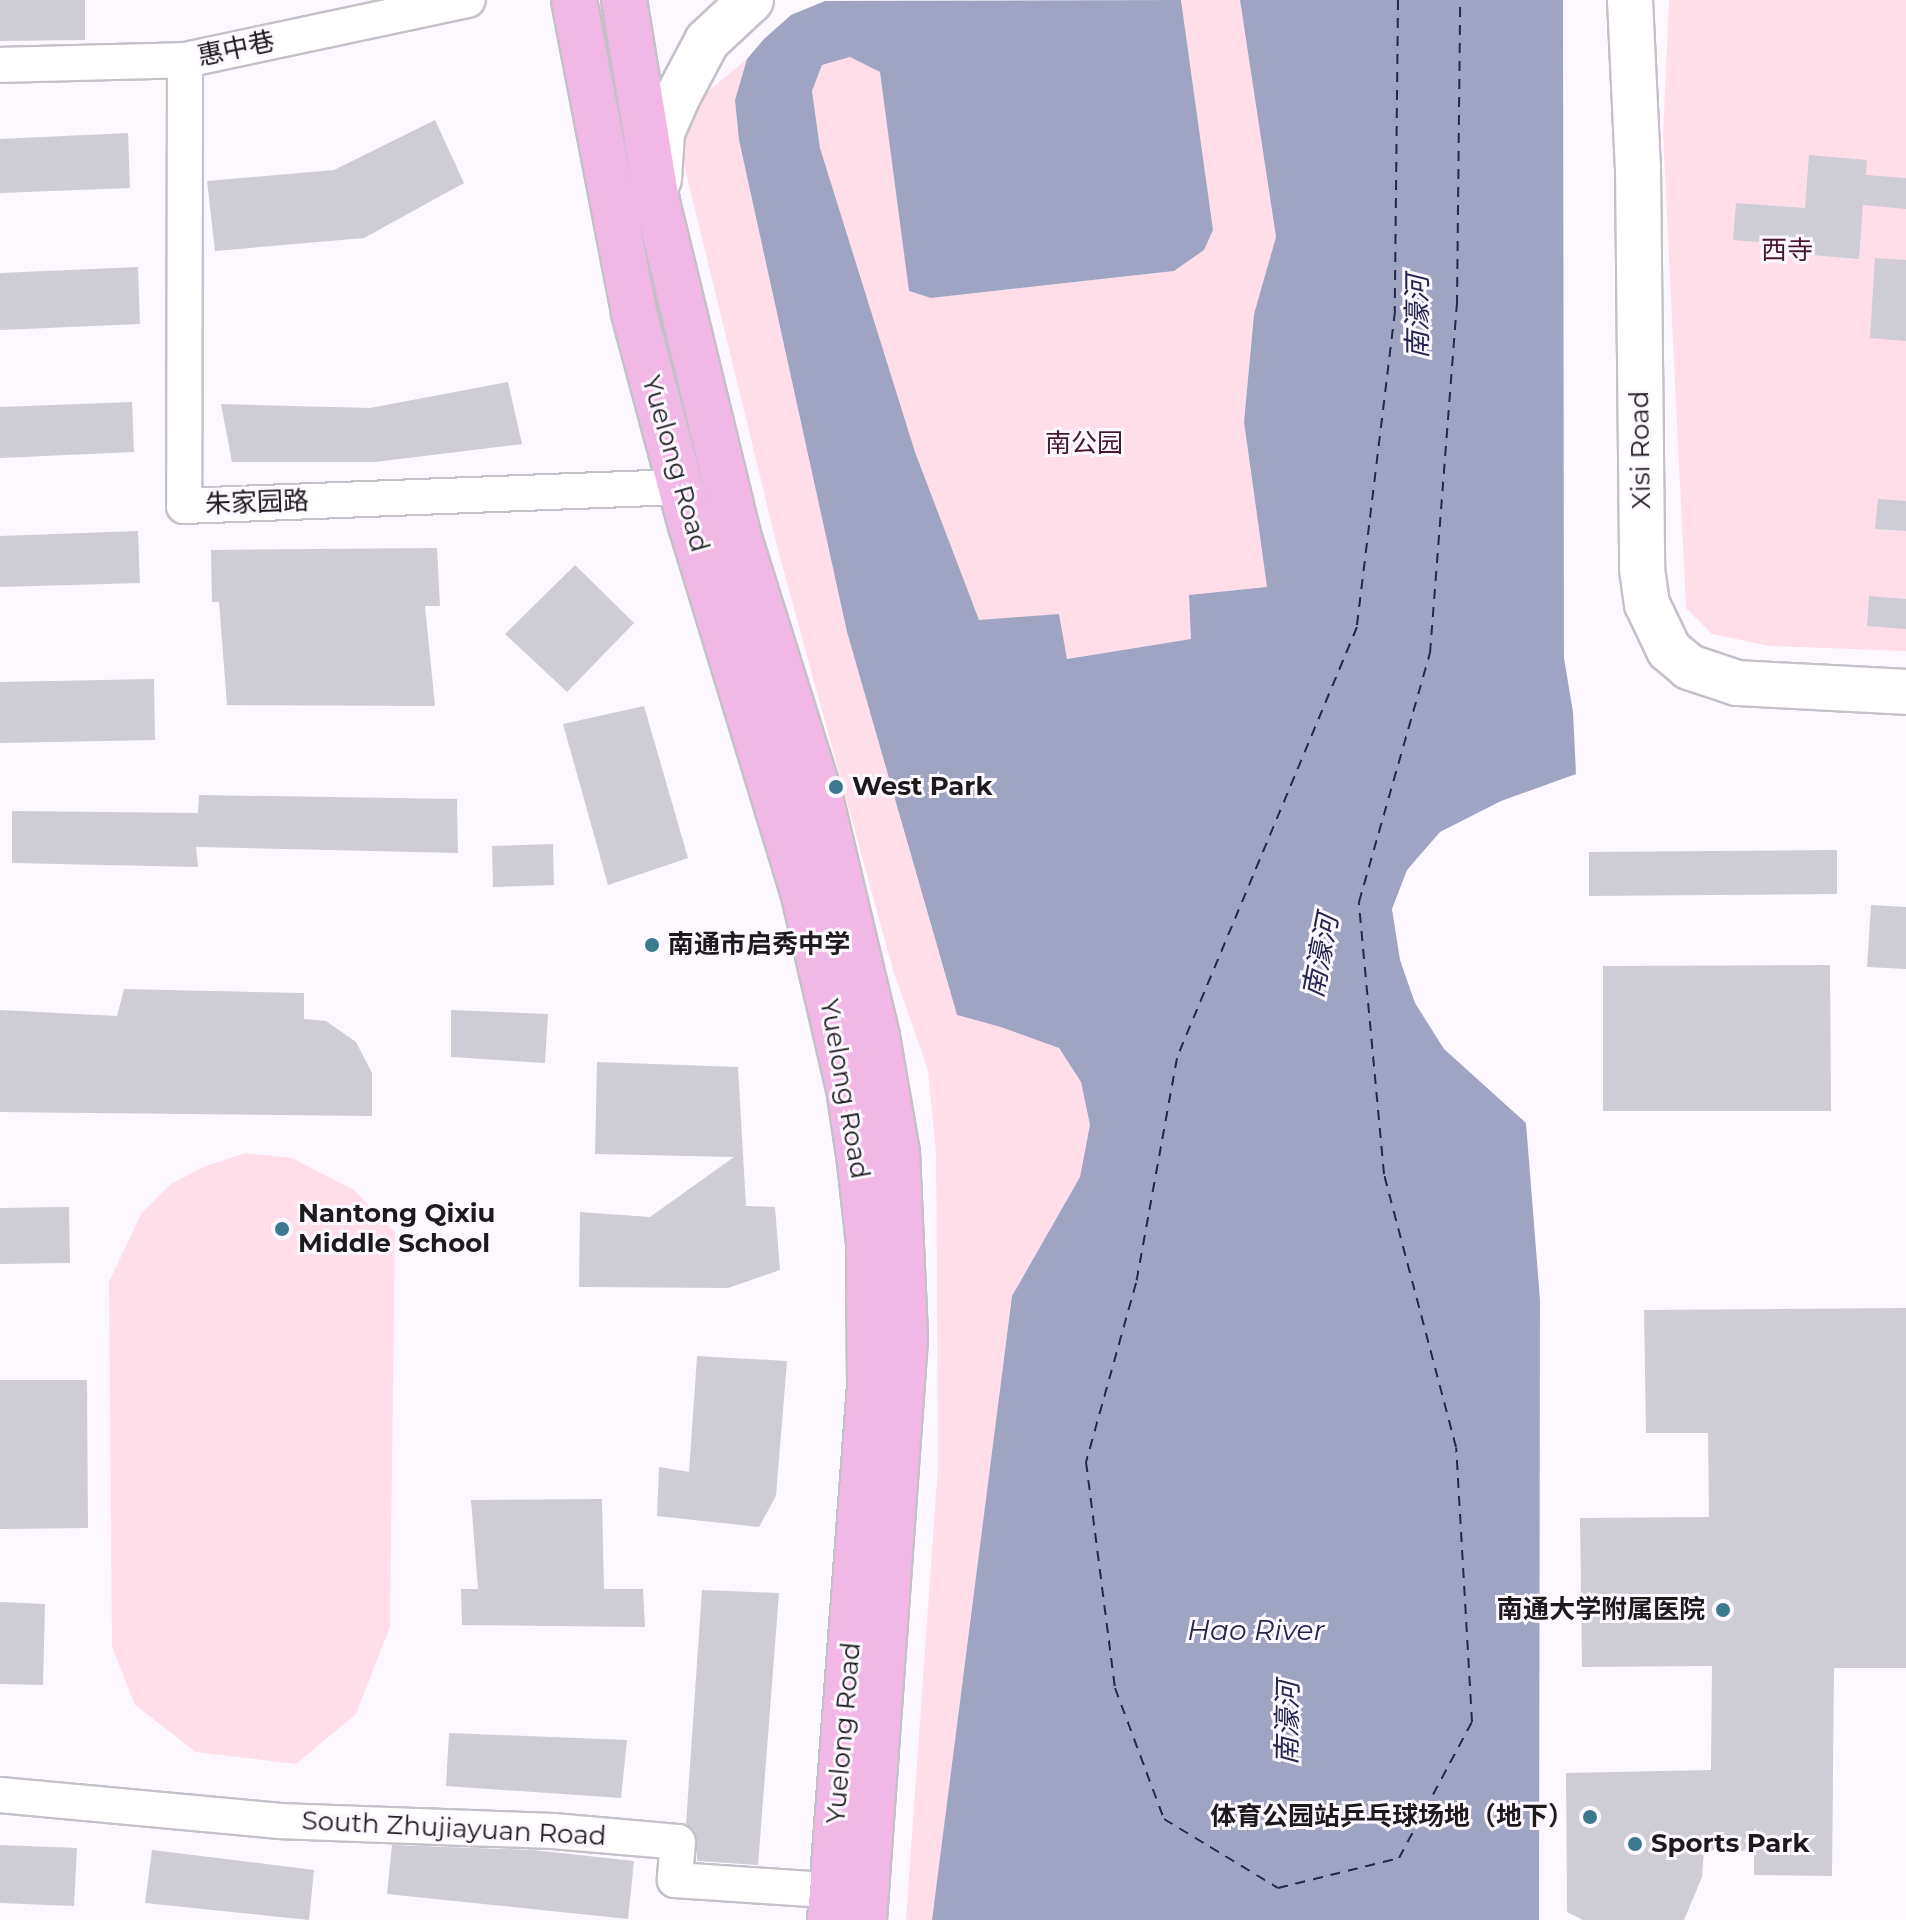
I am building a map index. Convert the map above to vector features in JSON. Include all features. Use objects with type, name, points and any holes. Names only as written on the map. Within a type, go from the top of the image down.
[{"type":"main road","name":"Yuelong Road","points":[[574,0],[634,313],[680,487],[803,891],[849,1088],[860,1162],[869,1243],[870,1385],[848,1906]]},
{"type":"main road","name":"Yuelong Road","points":[[624,0],[657,202],[739,538],[819,793],[877,1037],[897,1153],[905,1339],[848,1906]]},
{"type":"street","name":"惠中巷","points":[[0,65],[185,60],[468,0]]},
{"type":"street","points":[[657,202],[662,132],[678,96],[707,41],[751,0]]},
{"type":"street","name":"Xisi Road","points":[[1630,0],[1638,168],[1642,569],[1647,604],[1669,650],[1689,667],[1737,683],[1906,692]]},
{"type":"street","name":"朱家园路","points":[[185,60],[184,506],[680,487]]},
{"type":"street","name":"South Zhujiayuan Road","points":[[0,1795],[278,1821],[553,1831],[678,1842],[675,1880],[848,1906]]},
{"type":"green space","name":"南公园","points":[[1181,0],[1240,0],[1276,237],[1254,314],[1244,422],[1267,588],[1189,595],[1192,639],[1066,659],[1059,614],[979,621],[915,452],[820,148],[812,91],[822,65],[850,57],[881,72],[909,291],[931,298],[1174,271],[1213,230]]},
{"type":"green space","name":"西寺","points":[[1669,0],[1906,0],[1906,651],[1769,646],[1712,634],[1686,608],[1663,135]]},
{"type":"green space","points":[[747,59],[735,100],[739,140],[847,632],[957,1015],[1001,1026],[1059,1048],[1081,1082],[1090,1125],[1080,1177],[1012,1296],[932,1920],[906,1920],[938,1465],[936,1154],[928,1070],[893,970],[778,550],[678,140],[690,106]]},
{"type":"green space","points":[[245,1153],[292,1158],[354,1190],[395,1232],[390,1627],[356,1714],[296,1764],[196,1752],[135,1705],[112,1647],[109,1282],[141,1214],[171,1184],[204,1167]]},
{"type":"water","name":"Hao River","points":[[1181,0],[1213,230],[1204,250],[1174,271],[931,298],[909,291],[880,72],[850,57],[822,65],[812,91],[820,148],[915,452],[979,620],[1059,614],[1067,659],[1191,639],[1189,595],[1267,587],[1244,422],[1254,314],[1276,237],[1240,0],[1563,0],[1564,658],[1573,712],[1576,774],[1501,801],[1440,832],[1407,870],[1392,909],[1400,960],[1415,1003],[1444,1049],[1526,1123],[1540,1300],[1539,1920],[932,1920],[1012,1296],[1080,1177],[1090,1125],[1081,1082],[1059,1048],[957,1015],[847,632],[739,140],[735,100],[747,59],[764,39],[791,15],[825,1]]},
{"type":"building","points":[[0,0],[85,0],[85,40],[0,41]]},
{"type":"building","points":[[435,120],[464,183],[364,238],[215,251],[207,181],[334,170]]},
{"type":"building","points":[[128,133],[130,188],[0,193],[0,139]]},
{"type":"building","points":[[1809,155],[1867,160],[1866,175],[1906,178],[1906,209],[1863,205],[1859,259],[1800,254],[1801,245],[1733,240],[1736,203],[1805,208]]},
{"type":"building","points":[[1875,258],[1906,260],[1906,341],[1870,338]]},
{"type":"building","points":[[138,267],[140,324],[0,330],[0,273]]},
{"type":"building","points":[[508,382],[522,444],[375,462],[232,462],[221,404],[370,408]]},
{"type":"building","points":[[132,402],[134,452],[0,458],[0,407]]},
{"type":"building","points":[[1878,499],[1906,501],[1906,531],[1875,529]]},
{"type":"building","points":[[138,531],[140,583],[0,587],[0,536]]},
{"type":"building","points":[[437,548],[440,606],[425,606],[435,706],[227,705],[219,602],[212,602],[211,550]]},
{"type":"building","points":[[575,565],[634,623],[567,692],[505,634]]},
{"type":"building","points":[[1869,596],[1906,599],[1906,629],[1867,626]]},
{"type":"building","points":[[154,679],[155,740],[0,743],[0,682]]},
{"type":"building","points":[[644,706],[688,858],[608,885],[563,724]]},
{"type":"building","points":[[199,795],[457,799],[458,853],[196,847],[198,867],[12,863],[12,811],[198,813]]},
{"type":"building","points":[[553,844],[554,885],[493,887],[492,846]]},
{"type":"building","points":[[1837,850],[1837,894],[1589,896],[1589,852]]},
{"type":"building","points":[[1871,905],[1906,907],[1906,969],[1867,967]]},
{"type":"building","points":[[1830,965],[1831,1111],[1603,1111],[1603,966]]},
{"type":"building","points":[[124,989],[304,993],[304,1019],[326,1021],[356,1042],[372,1073],[372,1116],[0,1112],[0,1010],[117,1016]]},
{"type":"building","points":[[451,1010],[548,1014],[545,1063],[451,1057]]},
{"type":"building","points":[[597,1062],[738,1067],[746,1206],[775,1207],[780,1270],[728,1288],[579,1287],[580,1212],[650,1217],[734,1157],[595,1154]]},
{"type":"building","points":[[69,1207],[70,1263],[0,1264],[0,1208]]},
{"type":"building","points":[[1906,1308],[1906,1668],[1834,1668],[1832,1876],[1754,1875],[1754,1851],[1704,1850],[1702,1877],[1684,1920],[1583,1920],[1567,1912],[1566,1773],[1711,1770],[1712,1666],[1582,1667],[1580,1518],[1709,1517],[1708,1433],[1646,1433],[1644,1310]]},
{"type":"building","points":[[697,1356],[787,1361],[776,1496],[759,1527],[657,1516],[659,1467],[689,1472]]},
{"type":"building","points":[[0,1380],[87,1380],[88,1528],[0,1529]]},
{"type":"building","points":[[602,1499],[604,1589],[643,1589],[645,1627],[462,1625],[461,1589],[478,1589],[471,1500]]},
{"type":"building","points":[[702,1590],[779,1593],[758,1865],[697,1861],[696,1834],[686,1824]]},
{"type":"building","points":[[0,1602],[45,1604],[43,1685],[0,1684]]},
{"type":"building","points":[[449,1733],[627,1740],[621,1798],[446,1786]]},
{"type":"building","points":[[0,1845],[77,1848],[74,1906],[0,1903]]},
{"type":"building","points":[[392,1845],[533,1850],[634,1861],[628,1919],[387,1894]]},
{"type":"building","points":[[152,1850],[314,1870],[309,1920],[145,1903]]},
{"type":"ferry route","points":[[1398,0],[1395,311],[1357,627],[1177,1058],[1136,1283],[1086,1462],[1115,1688],[1164,1819],[1278,1888],[1399,1858],[1472,1722],[1456,1447],[1384,1174],[1359,902],[1430,653],[1457,305],[1460,0]]},
{"type":"place","name":"West Park","points":[[836,787]]},
{"type":"place","name":"南通市启秀中学","points":[[652,945]]},
{"type":"place","name":"Nantong Qixiu Middle School","points":[[282,1229]]},
{"type":"place","name":"南通大学附属医院","points":[[1723,1610]]},
{"type":"place","name":"体育公园站乒乓球场地（地下）","points":[[1590,1817]]},
{"type":"place","name":"Sports Park","points":[[1635,1844]]},
{"type":"water label","name":"南濠河","points":[[1417,317]]},
{"type":"water label","name":"南濠河","points":[[1320,956]]},
{"type":"water label","name":"南濠河","points":[[1287,1723]]}]
